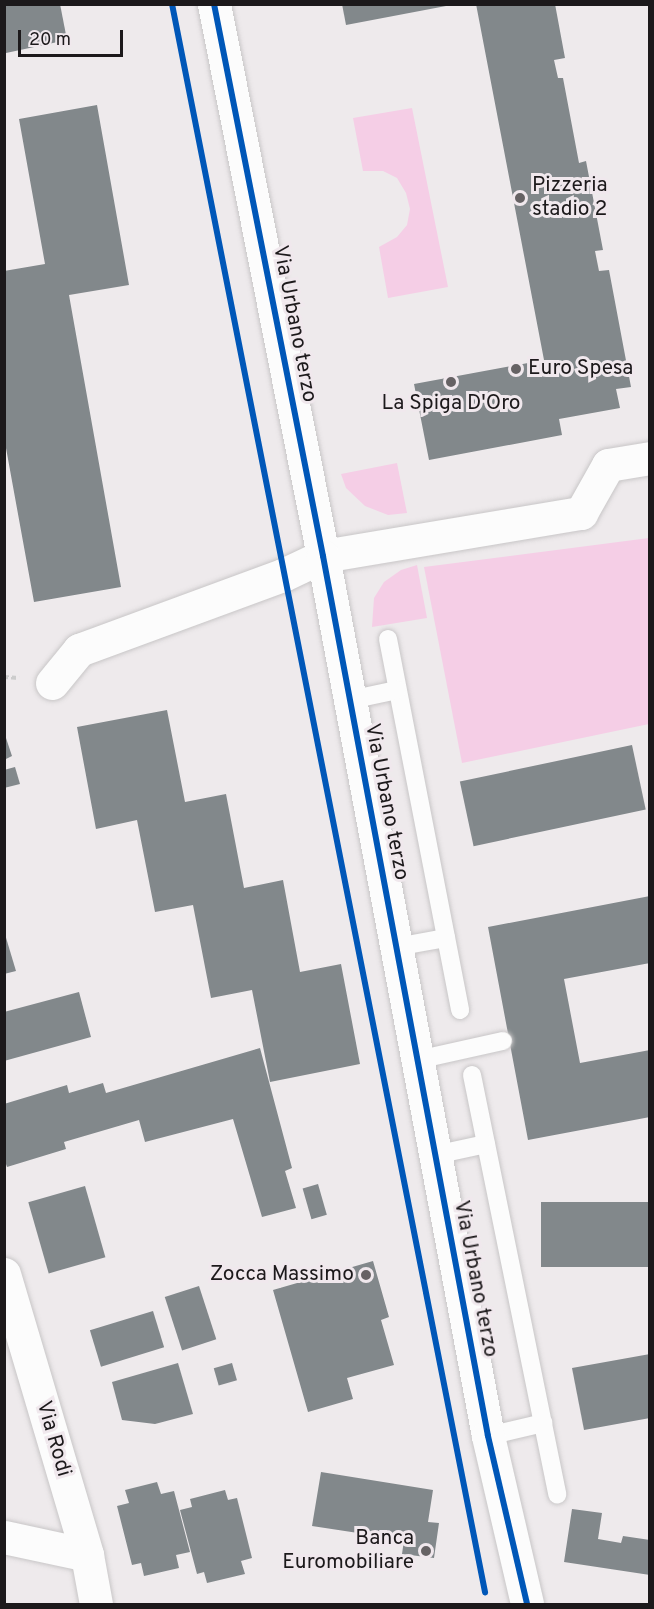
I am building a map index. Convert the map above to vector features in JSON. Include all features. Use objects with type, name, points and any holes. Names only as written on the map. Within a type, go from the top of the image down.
[{"type":"street","name":"Via Urbano terzo","points":[[214,4],[323,556],[488,1436],[527,1605]]},
{"type":"street","points":[[52,683],[79,650],[283,575],[323,556],[581,513],[608,465],[650,458]]},
{"type":"street","name":"Via Rodi","points":[[4,1274],[87,1555],[96,1605]]},
{"type":"street","points":[[4,1537],[87,1555]]},
{"type":"lane","name":"Via Urbano terzo","points":[[387,639],[460,1010]]},
{"type":"lane","name":"Via Urbano terzo","points":[[350,700],[397,690]]},
{"type":"lane","points":[[396,947],[446,938]]},
{"type":"lane","points":[[417,1060],[503,1041]]},
{"type":"lane","name":"Via Urbano terzo","points":[[472,1075],[557,1494]]},
{"type":"lane","points":[[435,1155],[486,1144]]},
{"type":"lane","points":[[488,1436],[543,1423]]},
{"type":"shaded area","points":[[412,108],[448,287],[388,298],[379,247],[397,237],[407,225],[410,209],[406,193],[397,178],[383,171],[363,171],[353,118]]},
{"type":"shaded area","points":[[397,463],[407,513],[388,515],[365,506],[346,488],[341,474]]},
{"type":"shaded area","points":[[649,538],[649,724],[462,763],[424,567]]},
{"type":"shaded area","points":[[417,565],[427,618],[372,627],[374,598],[384,582],[401,570]]},
{"type":"building","points":[[4,4],[60,4],[67,40],[6,53]]},
{"type":"building","points":[[342,4],[446,4],[446,6],[346,25]]},
{"type":"building","points":[[476,4],[555,4],[565,58],[554,60],[558,78],[563,78],[579,163],[586,161],[603,250],[595,251],[599,271],[609,270],[631,387],[616,389],[620,408],[559,419],[562,435],[429,460],[414,384],[544,360]]},
{"type":"building","points":[[97,105],[129,285],[69,295],[121,587],[34,602],[4,437],[4,271],[45,264],[19,119]]},
{"type":"building","points":[[167,710],[185,802],[226,794],[244,888],[283,880],[300,972],[341,964],[360,1064],[270,1082],[252,990],[211,998],[193,905],[155,912],[137,820],[96,829],[77,727]]},
{"type":"building","points":[[4,732],[12,756],[4,760]]},
{"type":"building","points":[[632,745],[646,810],[474,846],[460,782]]},
{"type":"building","points":[[15,767],[20,784],[4,788],[4,770]]},
{"type":"building","points":[[650,896],[650,963],[564,979],[580,1063],[650,1050],[650,1117],[528,1140],[488,927]]},
{"type":"building","points":[[4,931],[16,971],[4,974]]},
{"type":"building","points":[[79,992],[91,1037],[4,1061],[4,1012]]},
{"type":"building","points":[[260,1048],[292,1168],[285,1171],[296,1208],[262,1217],[233,1119],[145,1142],[139,1120],[64,1142],[66,1149],[7,1167],[4,1158],[4,1104],[67,1085],[69,1093],[103,1083],[106,1093]]},
{"type":"building","points":[[318,1184],[327,1215],[311,1219],[303,1188]]},
{"type":"building","points":[[85,1186],[105,1257],[49,1273],[28,1202]]},
{"type":"building","points":[[541,1202],[650,1202],[650,1267],[541,1267]]},
{"type":"building","points":[[373,1261],[389,1317],[381,1320],[394,1365],[347,1378],[353,1399],[308,1412],[273,1290]]},
{"type":"building","points":[[199,1286],[216,1339],[182,1350],[165,1297]]},
{"type":"building","points":[[153,1311],[164,1347],[101,1367],[90,1330]]},
{"type":"building","points":[[650,1354],[650,1418],[584,1430],[572,1368]]},
{"type":"building","points":[[178,1363],[193,1414],[155,1424],[122,1420],[112,1382]]},
{"type":"building","points":[[232,1363],[237,1380],[219,1386],[214,1368]]},
{"type":"building","points":[[321,1472],[433,1490],[428,1522],[439,1523],[434,1558],[402,1554],[404,1540],[312,1526]]},
{"type":"building","points":[[157,1482],[161,1494],[174,1491],[190,1552],[176,1555],[179,1568],[144,1576],[141,1563],[132,1565],[117,1506],[129,1503],[125,1490]]},
{"type":"building","points":[[225,1490],[228,1500],[237,1498],[252,1558],[241,1561],[245,1574],[207,1583],[204,1572],[197,1574],[180,1510],[192,1507],[190,1499]]},
{"type":"building","points":[[572,1509],[602,1513],[598,1539],[621,1543],[623,1536],[650,1540],[650,1575],[564,1562]]},
{"type":"cycle path","points":[[172,4],[485,1592]]},
{"type":"cycle path","points":[[214,4],[323,556],[488,1436],[527,1604]]},
{"type":"place","name":"Pizzeria stadio 2","points":[[520,198]]},
{"type":"place","name":"Euro Spesa","points":[[516,369]]},
{"type":"place","name":"La Spiga D'Oro","points":[[451,382]]},
{"type":"place","name":"Zocca Massimo","points":[[366,1275]]},
{"type":"place","name":"Banca Euromobiliare","points":[[426,1551]]}]
